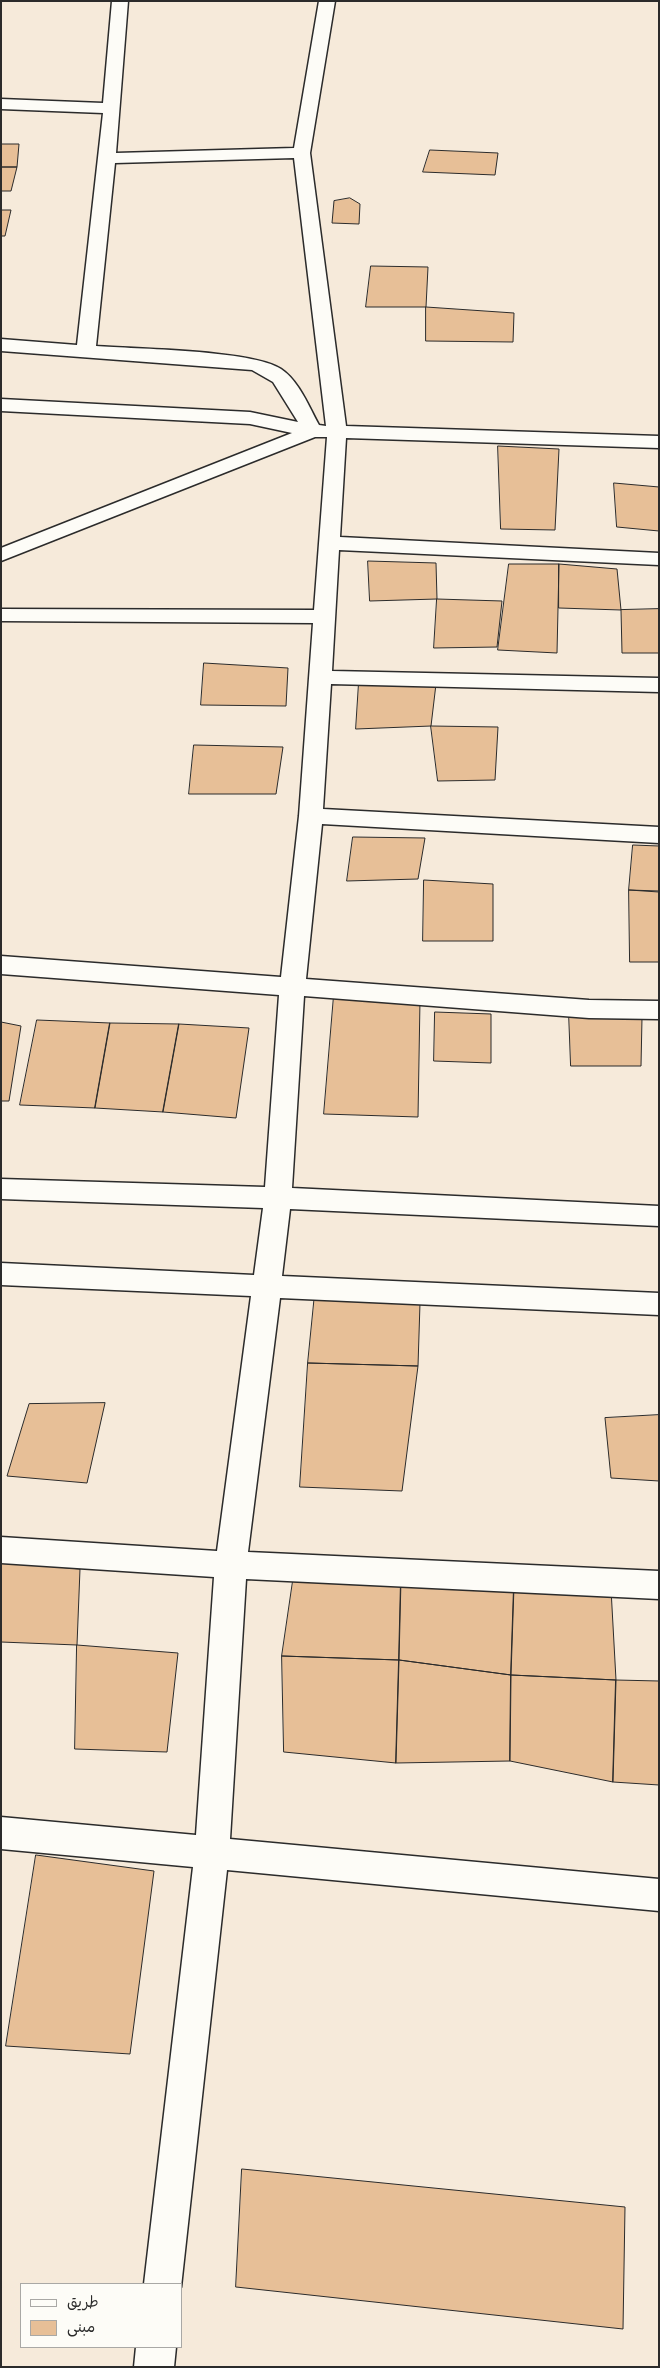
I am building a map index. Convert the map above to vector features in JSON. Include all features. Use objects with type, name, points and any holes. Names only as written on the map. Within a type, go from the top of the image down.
[{"type":"street","points":[[86,350],[107,158],[120,1]]},
{"type":"street","points":[[163,2283],[212,1852],[231,1565],[278,1198],[292,988],[311,816],[329,543],[325,432],[302,153],[327,1]]},
{"type":"street","points":[[1,104],[110,108]]},
{"type":"street","points":[[107,158],[302,153]]},
{"type":"street","points":[[1,345],[86,350],[254,365],[272,372],[281,379],[325,432]]},
{"type":"street","points":[[1,405],[250,418],[325,432],[659,442]]},
{"type":"street","points":[[1,555],[325,432]]},
{"type":"street","points":[[329,543],[659,559]]},
{"type":"street","points":[[1,615],[324,617]]},
{"type":"street","points":[[319,677],[659,685]]},
{"type":"street","points":[[311,816],[659,835]]},
{"type":"street","points":[[1,965],[589,1009],[659,1010]]},
{"type":"street","points":[[1,1189],[278,1198],[659,1216]]},
{"type":"street","points":[[1,1274],[659,1304]]},
{"type":"street","points":[[1,1550],[231,1565],[659,1585]]},
{"type":"street","points":[[1,1833],[659,1895]]},
{"type":"street","points":[[154,2367],[156,2348]]},
{"type":"building","points":[[1,144],[19,144],[17,167],[1,167]]},
{"type":"building","points":[[430,150],[498,153],[495,175],[423,172]]},
{"type":"building","points":[[1,167],[17,167],[11,191],[1,191]]},
{"type":"building","points":[[350,198],[360,204],[359,224],[332,223],[334,201]]},
{"type":"building","points":[[1,210],[11,210],[5,236],[1,236]]},
{"type":"building","points":[[371,266],[428,267],[426,307],[366,307]]},
{"type":"building","points":[[426,307],[514,313],[513,342],[426,341]]},
{"type":"building","points":[[498,446],[559,449],[555,530],[501,529]]},
{"type":"building","points":[[614,483],[659,487],[659,531],[617,527]]},
{"type":"building","points":[[368,561],[436,563],[437,599],[370,601]]},
{"type":"building","points":[[509,564],[559,564],[557,653],[498,650]]},
{"type":"building","points":[[559,564],[617,569],[621,610],[559,608]]},
{"type":"building","points":[[437,599],[502,601],[497,647],[434,648]]},
{"type":"building","points":[[659,609],[659,653],[622,653],[621,610]]},
{"type":"building","points":[[204,663],[288,668],[286,706],[201,705]]},
{"type":"building","points":[[359,682],[436,684],[431,726],[356,729]]},
{"type":"building","points":[[431,726],[498,727],[495,780],[438,781]]},
{"type":"building","points":[[194,745],[283,747],[276,794],[189,794]]},
{"type":"building","points":[[353,837],[425,838],[418,879],[347,881]]},
{"type":"building","points":[[633,845],[659,846],[659,891],[629,890]]},
{"type":"building","points":[[424,880],[493,884],[493,941],[423,941]]},
{"type":"building","points":[[629,890],[659,892],[659,962],[630,962]]},
{"type":"building","points":[[334,995],[420,1000],[418,1117],[324,1114]]},
{"type":"building","points":[[435,1012],[491,1014],[491,1063],[434,1061]]},
{"type":"building","points":[[569,1014],[642,1018],[641,1066],[571,1066]]},
{"type":"building","points":[[37,1020],[110,1023],[95,1108],[20,1105]]},
{"type":"building","points":[[1,1022],[21,1026],[9,1101],[1,1101]]},
{"type":"building","points":[[110,1023],[179,1024],[163,1112],[95,1108]]},
{"type":"building","points":[[179,1024],[249,1028],[236,1118],[163,1112]]},
{"type":"building","points":[[315,1293],[420,1303],[418,1366],[308,1363]]},
{"type":"building","points":[[308,1363],[418,1366],[402,1491],[300,1487]]},
{"type":"building","points":[[105,1403],[87,1483],[7,1476],[29,1404]]},
{"type":"building","points":[[659,1415],[659,1481],[611,1478],[605,1418]]},
{"type":"building","points":[[1,1562],[80,1569],[77,1645],[1,1642]]},
{"type":"building","points":[[294,1574],[401,1579],[399,1660],[282,1656]]},
{"type":"building","points":[[401,1579],[514,1586],[511,1675],[399,1660]]},
{"type":"building","points":[[514,1586],[611,1589],[616,1680],[511,1675]]},
{"type":"building","points":[[77,1645],[178,1653],[167,1752],[75,1749]]},
{"type":"building","points":[[282,1656],[399,1660],[396,1763],[284,1752]]},
{"type":"building","points":[[399,1660],[511,1675],[510,1761],[396,1763]]},
{"type":"building","points":[[511,1675],[616,1680],[613,1782],[510,1761]]},
{"type":"building","points":[[616,1680],[659,1681],[659,1785],[613,1782]]},
{"type":"building","points":[[36,1855],[154,1871],[130,2054],[6,2046]]},
{"type":"building","points":[[242,2169],[625,2207],[623,2329],[236,2287]]}]
